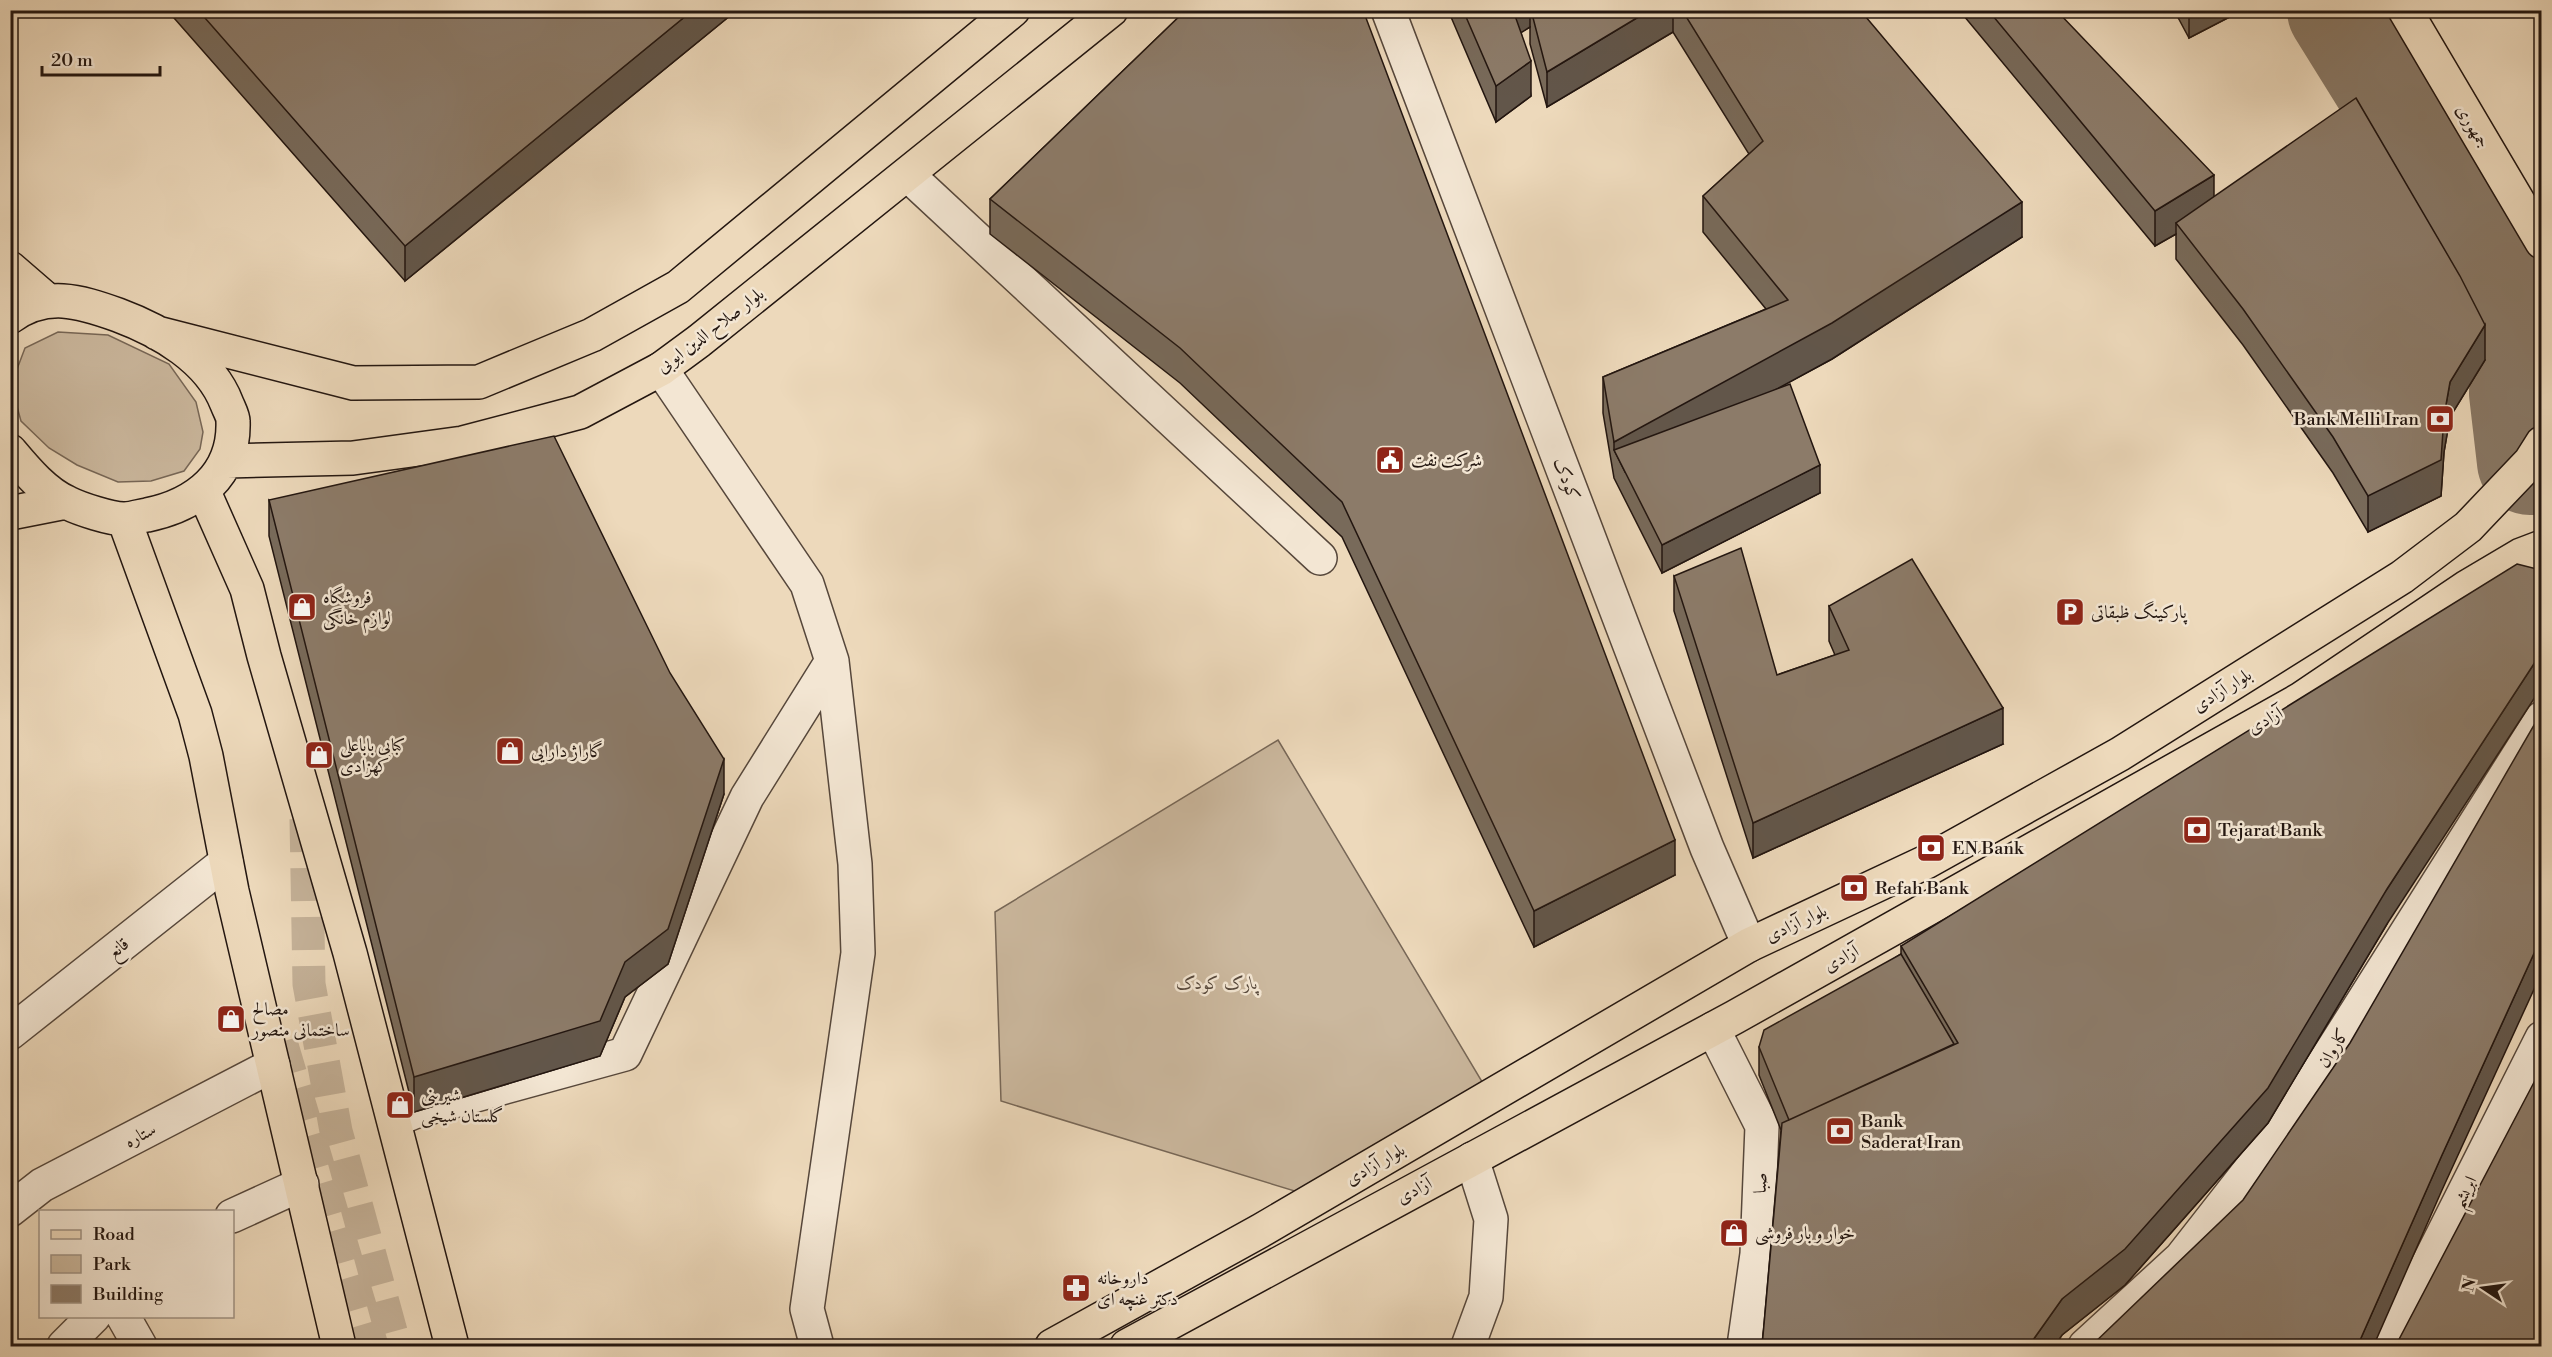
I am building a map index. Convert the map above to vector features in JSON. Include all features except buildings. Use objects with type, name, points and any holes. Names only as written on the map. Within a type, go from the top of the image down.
[{"type":"main road","points":[[157,333],[353,383],[479,382],[592,335],[678,287],[1013,10]]},
{"type":"main road","name":"بلوار صلاح الدین ایوبی","points":[[227,461],[353,458],[463,443],[580,412],[661,369],[908,176],[1111,10]]},
{"type":"main road","name":"جمهوری","points":[[2405,10],[2541,242]]},
{"type":"main road","points":[[10,268],[46,300]]},
{"type":"main road","points":[[10,317],[22,308],[46,300],[82,303],[121,316],[157,333],[192,356],[220,386],[233,420],[227,461],[204,492],[167,511],[124,519],[66,502],[33,477],[10,452]]},
{"type":"main road","name":"بلوار آزادی","points":[[1052,1347],[1260,1231],[1749,945],[1926,862],[2099,765],[2392,583],[2469,526],[2530,462],[2541,443]]},
{"type":"main road","points":[[204,492],[247,590],[395,1120],[452,1347]]},
{"type":"main road","points":[[10,513],[66,502]]},
{"type":"main road","points":[[124,519],[195,714],[206,756],[226,862],[339,1347]]},
{"type":"main road","name":"آزادی","points":[[1127,1347],[1713,1029],[2301,699],[2467,587],[2521,555],[2541,547]]},
{"type":"street","name":"کودک","points":[[1388,10],[1703,837],[1749,945]]},
{"type":"street","points":[[908,176],[1320,558]]},
{"type":"street","points":[[661,369],[807,584],[832,661],[855,864],[858,953],[807,1309],[817,1347]]},
{"type":"street","points":[[395,1120],[414,1112],[625,1054],[747,797],[832,661]]},
{"type":"street","name":"کاروان","points":[[2085,1347],[2181,1257],[2284,1125],[2541,717]]},
{"type":"street","name":"قانع","points":[[10,1033],[226,862]]},
{"type":"street","name":"صبا","points":[[1713,1029],[1762,1126],[1757,1254],[1744,1347]]},
{"type":"street","name":"ابریشم","points":[[2389,1347],[2416,1288],[2541,1038]]},
{"type":"street","name":"ستاره","points":[[10,1210],[42,1185],[273,1065]]},
{"type":"street","points":[[1468,1347],[1486,1297],[1491,1219],[1472,1159]]},
{"type":"street","points":[[234,1215],[302,1184]]},
{"type":"street","points":[[64,1347],[93,1318]]},
{"type":"street","points":[[124,1318],[140,1347]]},
{"type":"green space","points":[[58,332],[108,335],[169,364],[196,402],[203,432],[200,449],[184,471],[151,481],[118,482],[77,465],[49,448],[21,421],[11,385],[25,348]]},
{"type":"green space","name":"پارک کودک","points":[[1278,740],[1484,1085],[1311,1196],[1001,1101],[995,912]]},
{"type":"taxiway","points":[[2340,10],[2530,316],[2522,393],[2530,462]]},
{"type":"tunnel","points":[[306,819],[309,984],[336,1131],[395,1346]]},
{"type":"tunnel","points":[[281,1042],[372,1346]]},
{"type":"place","name":"Bank Melli Iran","points":[[2440,419]]},
{"type":"place","name":"شرکت نفت","points":[[1390,460]]},
{"type":"place","name":"فروشگاه لوازم خانگی","points":[[302,607]]},
{"type":"place","name":"پارکینگ ظبقاتی","points":[[2070,612]]},
{"type":"place","name":"گاراژ دارایی","points":[[510,751]]},
{"type":"place","name":"کبابی باباعلی کهزادی","points":[[319,755]]},
{"type":"place","name":"Tejarat Bank","points":[[2197,830]]},
{"type":"place","name":"EN Bank","points":[[1931,848]]},
{"type":"place","name":"Refah Bank","points":[[1854,888]]},
{"type":"place","name":"مصالح ساختمانی منصور","points":[[231,1019]]},
{"type":"place","name":"شیرینی گلستان شیخی","points":[[400,1105]]},
{"type":"place","name":"Bank Saderat Iran","points":[[1840,1131]]},
{"type":"place","name":"خوار و بار فروشی","points":[[1734,1233]]},
{"type":"place","name":"داروخانه دکتر غنچه ای","points":[[1076,1288]]}]
